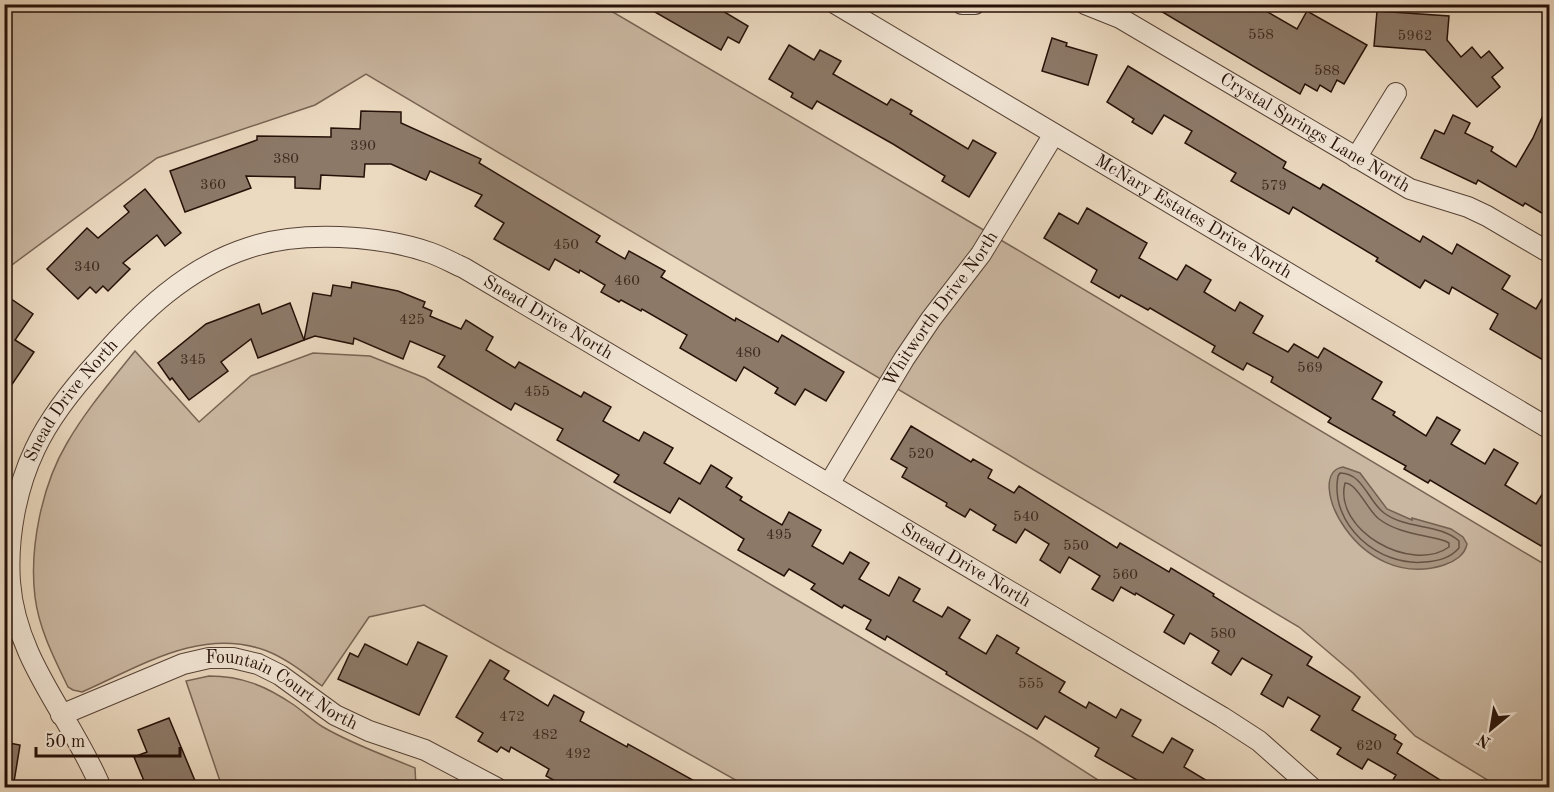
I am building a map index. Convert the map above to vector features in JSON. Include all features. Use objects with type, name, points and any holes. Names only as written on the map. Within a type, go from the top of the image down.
[{"type":"street","name":"McNary Estates Drive North","points":[[836,4],[1550,429]]},
{"type":"street","points":[[962,4],[975,4]]},
{"type":"street","name":"Crystal Springs Lane North","points":[[1085,4],[1120,18],[1410,189],[1468,207],[1550,253]]},
{"type":"street","points":[[1356,158],[1396,93]]},
{"type":"street","name":"Whitworth Drive North","points":[[829,484],[904,359],[981,254],[1054,134]]},
{"type":"street","name":"Snead Drive North","points":[[101,788],[81,747],[30,658],[15,616],[10,581],[11,543],[16,506],[35,448],[80,381],[125,330],[154,302],[213,263],[249,247],[290,239],[352,237],[431,253],[464,268],[1222,717],[1259,741],[1312,788]]},
{"type":"street","name":"Fountain Court North","points":[[61,715],[183,664],[209,658],[233,658],[258,664],[279,675],[335,715],[369,731],[424,750],[496,788]]},
{"type":"shaded area","points":[[5,5],[601,5],[1549,567],[1549,787],[1499,787],[1415,736],[1353,673],[1299,627],[366,74],[315,105],[157,158],[5,270]]},
{"type":"shaded area","points":[[135,351],[199,422],[251,376],[313,353],[370,356],[425,378],[1034,739],[1109,787],[748,787],[424,605],[369,617],[322,686],[288,662],[267,651],[243,645],[219,643],[172,652],[82,692],[73,690],[68,687],[52,654],[37,609],[34,558],[39,517],[51,478],[67,443],[91,407]]},
{"type":"shaded area","points":[[209,676],[243,680],[264,687],[284,698],[319,725],[368,749],[415,768],[416,787],[222,787],[186,681]]},
{"type":"water","points":[[1343,467],[1360,473],[1387,509],[1412,520],[1412,518],[1451,529],[1463,537],[1467,544],[1464,552],[1455,560],[1444,565],[1413,569],[1386,562],[1363,548],[1345,529],[1334,508],[1329,489],[1332,474]]},
{"type":"building","points":[[641,4],[724,4],[721,10],[748,26],[739,43],[728,37],[721,50]]},
{"type":"building","points":[[1149,4],[1254,4],[1297,29],[1307,11],[1367,45],[1344,84],[1337,80],[1331,92],[1320,85],[1317,91],[1305,84],[1300,94]]},
{"type":"building","points":[[1377,11],[1449,16],[1447,40],[1461,57],[1472,47],[1481,58],[1489,51],[1503,68],[1492,77],[1500,87],[1477,107],[1425,50],[1374,46]]},
{"type":"building","points":[[1052,38],[1067,43],[1066,46],[1097,55],[1088,85],[1042,71]]},
{"type":"building","points":[[789,45],[814,60],[820,50],[841,61],[833,74],[887,105],[891,99],[912,111],[910,114],[968,149],[973,140],[996,153],[969,197],[942,181],[945,176],[893,144],[817,101],[812,109],[791,97],[793,93],[769,79]]},
{"type":"building","points":[[1128,66],[1286,162],[1283,168],[1320,189],[1323,184],[1420,242],[1423,236],[1452,254],[1457,244],[1510,276],[1502,289],[1536,309],[1550,285],[1550,364],[1490,329],[1498,314],[1452,287],[1449,294],[1425,280],[1420,288],[1376,261],[1378,258],[1293,207],[1289,214],[1231,181],[1236,173],[1185,143],[1192,131],[1164,115],[1152,134],[1132,122],[1134,119],[1107,102]]},
{"type":"building","points":[[1550,99],[1550,218],[1525,203],[1523,206],[1478,180],[1476,184],[1421,158],[1435,130],[1444,134],[1453,115],[1470,123],[1465,133],[1493,147],[1491,151],[1516,167],[1533,138]]},
{"type":"building","points":[[361,111],[401,112],[401,123],[481,159],[479,163],[600,236],[596,242],[625,259],[629,251],[665,271],[661,277],[735,321],[736,318],[778,342],[782,335],[844,372],[826,401],[805,389],[795,405],[775,393],[778,388],[744,367],[736,381],[680,348],[687,335],[642,309],[641,311],[621,300],[619,302],[601,292],[605,285],[580,270],[579,273],[555,259],[549,270],[494,239],[504,223],[475,206],[482,195],[430,171],[426,180],[391,164],[365,164],[364,177],[321,175],[320,189],[295,188],[295,177],[246,176],[251,188],[185,212],[170,171],[257,140],[257,136],[331,137],[331,128],[360,129]]},
{"type":"building","points":[[145,189],[181,233],[165,246],[157,235],[123,263],[130,269],[108,291],[103,286],[96,293],[90,287],[78,299],[47,269],[87,228],[98,238],[129,212],[124,206]]},
{"type":"building","points":[[1087,208],[1147,243],[1139,258],[1177,280],[1186,265],[1211,280],[1204,292],[1235,311],[1240,302],[1263,316],[1253,333],[1288,352],[1294,344],[1318,358],[1324,348],[1382,382],[1372,399],[1395,412],[1393,415],[1426,436],[1437,417],[1460,430],[1451,444],[1485,464],[1494,449],[1518,463],[1505,485],[1536,504],[1550,482],[1550,531],[1541,546],[1430,480],[1428,483],[1404,469],[1406,466],[1328,422],[1331,418],[1271,382],[1273,377],[1247,363],[1243,370],[1212,352],[1215,346],[1150,308],[1148,310],[1121,295],[1119,298],[1091,282],[1097,270],[1044,238],[1059,213],[1078,224]]},
{"type":"building","points":[[352,282],[398,291],[425,302],[423,307],[432,311],[430,316],[461,329],[466,320],[493,337],[486,350],[515,368],[519,362],[581,397],[584,392],[611,407],[603,421],[639,441],[644,432],[673,448],[664,463],[700,484],[711,465],[732,478],[726,487],[742,497],[740,500],[782,525],[789,512],[821,530],[812,546],[843,564],[850,552],[869,563],[859,579],[889,596],[899,577],[920,589],[913,601],[942,617],[948,607],[970,620],[959,638],[986,654],[997,635],[1019,648],[1016,653],[1065,682],[1059,692],[1086,708],[1089,702],[1116,718],[1121,709],[1141,720],[1132,736],[1163,753],[1172,738],[1193,750],[1184,767],[1219,788],[1151,788],[1095,756],[1099,748],[1045,716],[1037,729],[887,636],[885,640],[866,629],[871,620],[844,605],[842,608],[811,589],[815,584],[789,569],[784,576],[738,550],[744,539],[679,498],[670,513],[614,482],[619,475],[557,440],[563,429],[515,403],[511,410],[438,367],[445,356],[410,341],[403,359],[354,338],[353,344],[315,336],[304,340],[313,293],[331,296],[333,285],[351,288]]},
{"type":"building","points":[[4,294],[33,314],[15,340],[34,352],[4,396]]},
{"type":"building","points":[[290,303],[304,340],[258,358],[251,339],[221,362],[228,371],[189,400],[158,363],[206,324],[259,304],[262,314]]},
{"type":"building","points":[[911,426],[971,462],[973,459],[992,470],[988,478],[1014,493],[1019,486],[1117,548],[1120,543],[1169,572],[1171,568],[1312,657],[1307,665],[1360,697],[1352,710],[1396,735],[1394,739],[1402,744],[1397,753],[1453,788],[1388,788],[1396,775],[1368,759],[1362,769],[1337,754],[1341,748],[1311,730],[1320,716],[1288,697],[1283,707],[1261,694],[1272,675],[1242,658],[1231,675],[1212,663],[1219,651],[1190,633],[1184,644],[1164,632],[1174,615],[1121,587],[1113,601],[1092,589],[1100,576],[1069,557],[1060,573],[1040,560],[1049,544],[1025,529],[1016,543],[993,530],[996,525],[970,509],[965,517],[946,506],[947,503],[902,477],[907,468],[891,459]]},
{"type":"building","points":[[418,642],[447,656],[419,715],[338,679],[350,653],[358,657],[365,644],[407,665]]},
{"type":"building","points":[[490,660],[509,671],[504,679],[548,706],[554,695],[584,712],[580,721],[627,747],[628,744],[707,788],[568,788],[546,776],[549,769],[511,747],[509,752],[501,747],[497,752],[478,741],[483,733],[456,717]]},
{"type":"building","points":[[169,718],[198,788],[147,788],[134,757],[147,752],[138,730]]},
{"type":"building","points":[[4,742],[20,745],[13,788],[4,787]]}]
